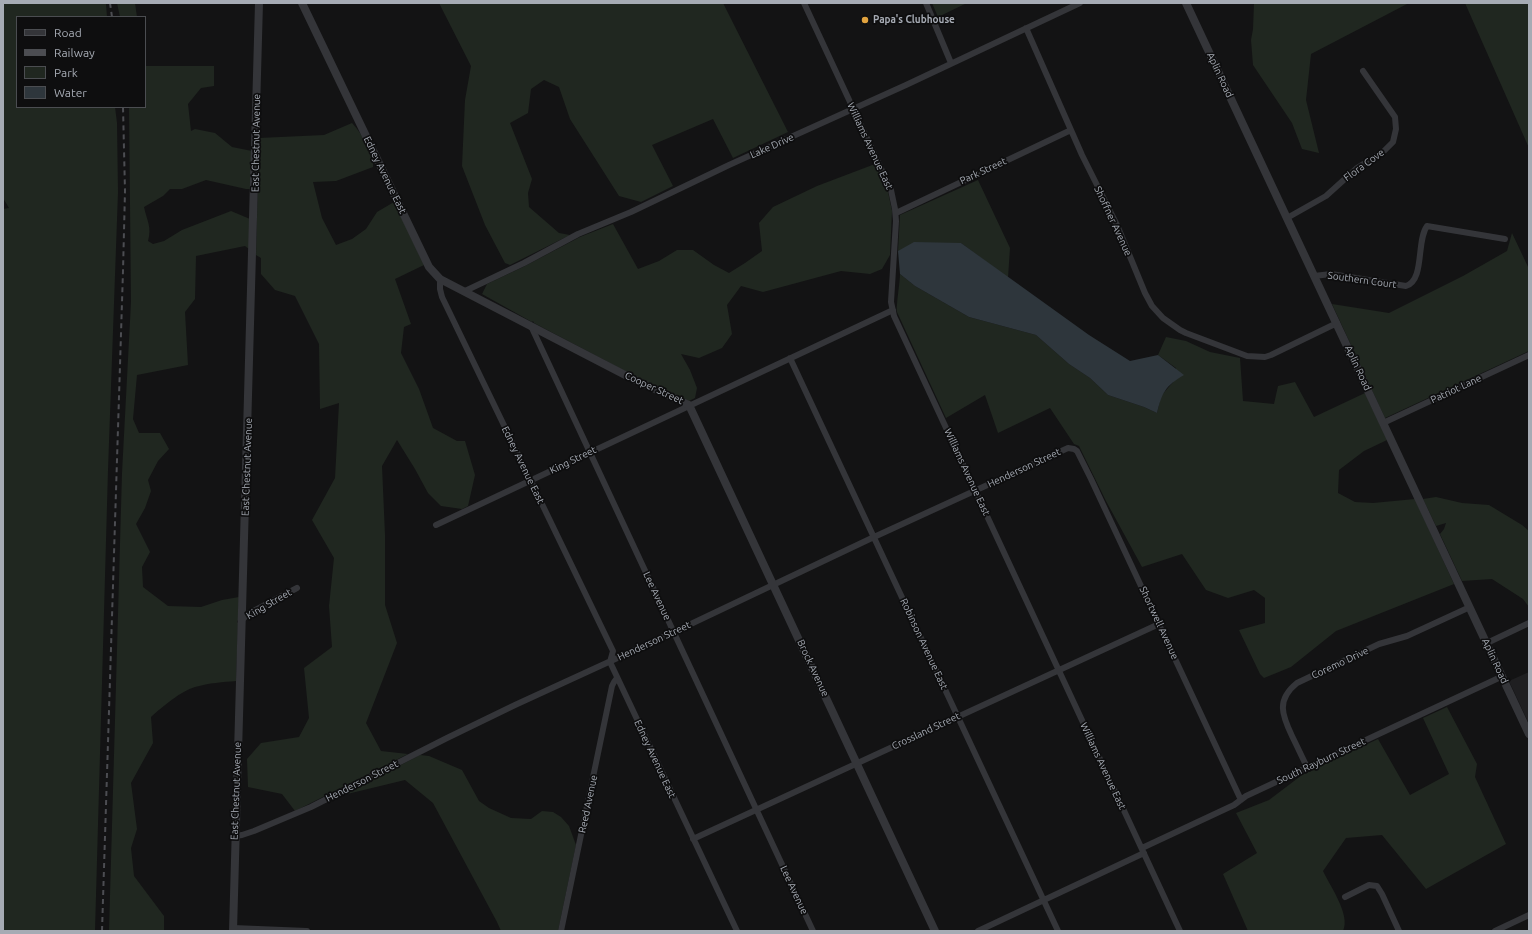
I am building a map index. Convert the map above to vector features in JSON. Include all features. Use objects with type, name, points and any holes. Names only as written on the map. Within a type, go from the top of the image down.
[{"type":"street","name":"East Chestnut Avenue","points":[[233,930],[259,3]]},
{"type":"street","name":"Edney Avenue East","points":[[302,3],[429,267],[440,279],[442,297],[612,651],[610,662],[617,678],[737,931]]},
{"type":"street","name":"Williams Avenue East","points":[[804,3],[891,190],[896,213],[891,302],[892,310],[1180,931]]},
{"type":"street","points":[[926,3],[951,63]]},
{"type":"street","name":"Lake Drive","points":[[465,291],[524,263],[578,234],[631,212],[729,165],[854,109],[1080,3]]},
{"type":"street","name":"Aplin Road","points":[[1186,3],[1529,734]]},
{"type":"street","name":"Shoffner Avenue","points":[[1026,28],[1071,130],[1117,225],[1144,293],[1157,312],[1180,330],[1247,356],[1256,357],[1271,355],[1337,323]]},
{"type":"street","name":"Flora Cove","points":[[1287,218],[1326,196],[1357,168],[1384,152],[1393,142],[1396,129],[1394,117],[1363,71]]},
{"type":"street","name":"Park Street","points":[[896,213],[1071,130]]},
{"type":"street","name":"Southern Court","points":[[1314,276],[1331,274],[1406,286],[1411,285],[1416,277],[1422,234],[1427,226],[1506,239]]},
{"type":"street","name":"Cooper Street","points":[[440,279],[629,377],[689,405],[892,310]]},
{"type":"street","name":"Lee Avenue","points":[[531,326],[813,931]]},
{"type":"street","name":"Patriot Lane","points":[[1383,423],[1529,355]]},
{"type":"street","name":"Robinson Avenue East","points":[[790,358],[1058,931]]},
{"type":"street","name":"King Street","points":[[436,525],[689,405]]},
{"type":"street","name":"Brock Avenue","points":[[689,405],[935,931]]},
{"type":"street","name":"Henderson Street","points":[[235,836],[254,831],[311,807],[447,738],[874,537],[1065,449],[1074,449]]},
{"type":"street","name":"Shortwell Avenue","points":[[1074,449],[1077,451],[1091,479],[1241,800]]},
{"type":"street","name":"King Street","points":[[242,620],[248,614],[297,588]]},
{"type":"street","name":"Coremo Drive","points":[[1308,767],[1283,716],[1283,702],[1291,687],[1379,644],[1407,636],[1470,607]]},
{"type":"street","points":[[1487,643],[1529,623]]},
{"type":"street","name":"Crossland Street","points":[[693,839],[1159,624]]},
{"type":"street","name":"South Rayburn Street","points":[[978,931],[1143,851],[1234,805],[1246,796],[1502,676]]},
{"type":"street","name":"Reed Avenue","points":[[561,931],[611,694],[614,682],[617,678]]},
{"type":"street","points":[[1345,897],[1369,885],[1377,886],[1399,931]]},
{"type":"street","points":[[1495,931],[1529,915]]},
{"type":"street","points":[[233,930],[307,931]]},
{"type":"shaded area","points":[[1529,672],[1529,724],[1509,681]]},
{"type":"green space","points":[[3,3],[106,4],[107,16],[16,16],[16,108],[115,108],[117,123],[118,192],[108,470],[95,931],[3,931],[3,209],[9,208],[3,198]]},
{"type":"green space","points":[[117,3],[135,3],[137,16],[120,16]]},
{"type":"green space","points":[[439,3],[723,3],[788,132],[733,158],[713,119],[652,145],[673,186],[641,202],[619,196],[570,119],[559,87],[544,80],[531,89],[528,113],[510,123],[532,179],[528,193],[529,207],[559,233],[570,235],[510,265],[505,263],[485,225],[462,166],[465,100],[471,66]]},
{"type":"green space","points":[[932,3],[967,3],[938,17]]},
{"type":"green space","points":[[1254,3],[1407,3],[1311,54],[1306,100],[1319,153],[1302,149],[1292,123],[1253,65],[1251,40]]},
{"type":"green space","points":[[1465,3],[1529,3],[1529,148]]},
{"type":"green space","points":[[146,66],[214,66],[214,86],[201,88],[188,104],[191,131],[195,129],[215,133],[232,147],[252,151],[251,189],[206,180],[182,189],[170,189],[163,196],[144,207],[149,228],[148,241],[153,244],[164,241],[182,230],[231,211],[250,219],[249,249],[245,246],[196,256],[195,299],[185,312],[188,365],[137,375],[133,419],[139,433],[160,433],[169,449],[158,461],[148,480],[151,491],[145,508],[136,524],[150,552],[142,567],[143,587],[168,606],[201,607],[222,600],[239,597],[236,681],[211,684],[190,689],[172,700],[151,717],[153,743],[131,783],[137,829],[131,848],[134,876],[164,916],[164,931],[109,931],[122,473],[131,302],[129,108],[146,108]]},
{"type":"green space","points":[[352,123],[363,137],[372,156],[373,167],[336,181],[313,182],[322,218],[336,245],[352,239],[366,229],[377,212],[394,202],[424,265],[395,279],[411,324],[404,327],[401,353],[419,389],[433,428],[457,441],[465,441],[475,475],[468,506],[462,509],[441,506],[428,493],[397,440],[382,466],[385,535],[385,605],[397,643],[366,723],[381,751],[408,754],[295,811],[282,794],[248,787],[247,759],[261,743],[299,737],[309,718],[304,668],[332,647],[329,606],[334,558],[312,520],[335,478],[339,403],[320,409],[319,344],[295,296],[275,290],[261,274],[261,258],[256,255],[259,138],[324,135]]},
{"type":"green space","points":[[875,164],[888,192],[892,211],[890,255],[882,269],[870,274],[841,271],[763,292],[741,286],[727,305],[732,334],[722,348],[699,358],[681,354],[690,370],[697,388],[695,398],[689,401],[631,374],[482,294],[487,284],[580,237],[613,224],[638,269],[659,261],[677,250],[693,250],[714,265],[729,273],[762,251],[759,223],[773,207],[817,186]]},
{"type":"green space","points":[[978,180],[1010,248],[1008,278],[961,243],[898,251],[900,215]]},
{"type":"green space","points":[[1512,233],[1529,269],[1529,351],[1385,418],[1332,304],[1389,313],[1463,276],[1507,251]]},
{"type":"green space","points":[[900,274],[915,286],[969,317],[1036,335],[1069,364],[1090,378],[1108,395],[1157,413],[1161,396],[1174,381],[1176,368],[1158,355],[1166,337],[1186,341],[1210,352],[1240,358],[1243,401],[1274,404],[1278,386],[1295,382],[1314,417],[1365,393],[1387,440],[1364,451],[1339,470],[1338,493],[1355,502],[1373,503],[1415,499],[1454,584],[1336,631],[1291,667],[1264,678],[1260,674],[1239,630],[1265,623],[1265,598],[1254,590],[1228,598],[1206,590],[1182,554],[1142,567],[1106,501],[1079,446],[1074,444],[1050,408],[998,433],[985,395],[946,418],[897,312]]},
{"type":"green space","points":[[1436,497],[1462,503],[1489,505],[1522,525],[1529,531],[1529,607],[1523,599],[1492,579],[1462,581],[1440,534],[1446,523],[1436,526],[1423,499]]},
{"type":"green space","points":[[1447,707],[1477,764],[1475,777],[1506,844],[1426,889],[1382,835],[1346,838],[1323,871],[1335,892],[1342,909],[1345,924],[1343,931],[1248,931],[1223,874],[1257,853],[1236,813],[1269,800],[1302,775],[1378,739],[1410,795],[1449,774],[1423,718]]},
{"type":"green space","points":[[420,755],[429,756],[462,770],[479,801],[489,808],[511,818],[531,819],[542,811],[553,812],[561,817],[569,826],[576,845],[558,931],[501,931],[433,803],[405,780],[343,795]]},
{"type":"water","points":[[914,242],[961,243],[1089,335],[1130,361],[1158,355],[1184,375],[1172,383],[1165,391],[1157,413],[1108,395],[1090,378],[1069,364],[1036,335],[969,317],[915,286],[900,274],[898,251]]},
{"type":"railway","points":[[110,3],[112,16]]},
{"type":"railway","points":[[102,931],[123,271],[125,191],[123,108]]},
{"type":"place","name":"Papa's Clubhouse","points":[[865,20]]}]
